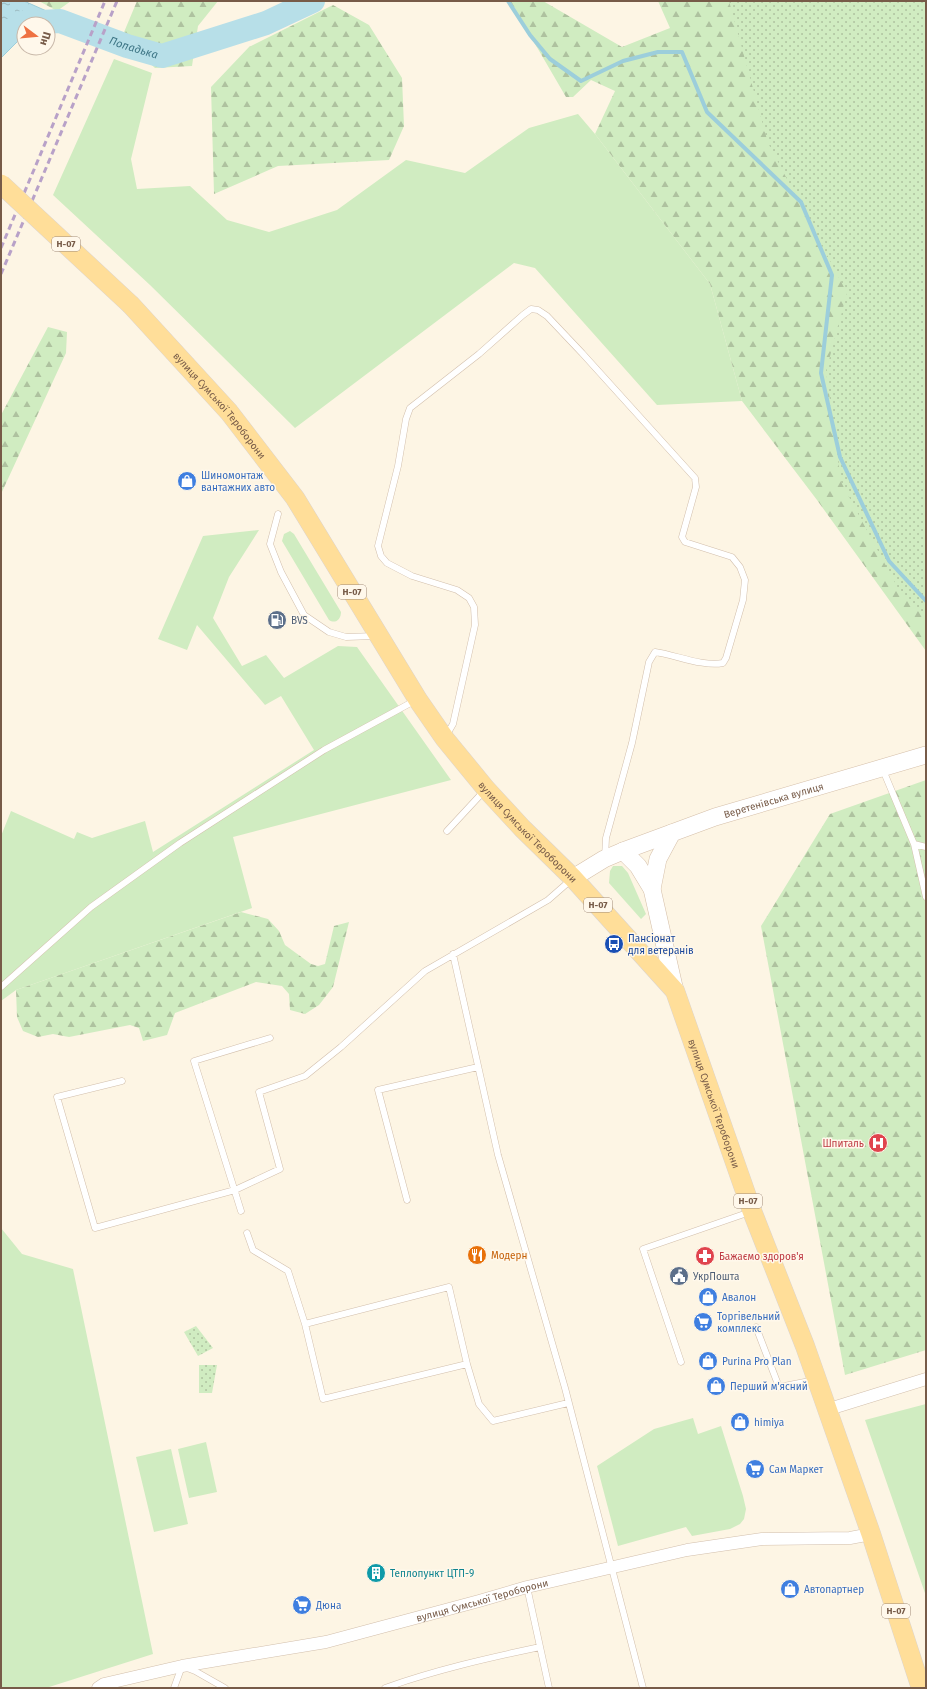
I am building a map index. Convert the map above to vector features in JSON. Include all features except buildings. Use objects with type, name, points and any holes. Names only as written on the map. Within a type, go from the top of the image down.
[{"type":"main road","name":"вулиця Сумської Тероборони","points":[[1,184],[131,305],[229,412],[295,498],[378,636],[418,700],[445,739],[486,789],[522,828],[573,878],[675,992],[752,1211],[805,1346],[826,1410],[871,1534],[921,1688]]},
{"type":"street","name":"Веретенівська вулиця","points":[[573,878],[604,859],[715,817],[926,755]]},
{"type":"street","points":[[652,889],[658,859],[672,833]]},
{"type":"street","points":[[623,851],[638,866],[652,889],[675,992]]},
{"type":"street","points":[[826,1410],[926,1379]]},
{"type":"street","name":"вулиця Сумської Тероборони","points":[[98,1688],[104,1684],[182,1666],[326,1642],[527,1587],[687,1550],[762,1539],[850,1538],[871,1534]]},
{"type":"lane","points":[[445,739],[453,724],[475,625],[474,607],[469,598],[457,590],[412,576],[387,563],[381,556],[378,546],[398,466],[406,418],[410,408],[479,354],[522,315],[531,309],[538,310],[547,316],[588,358],[695,478],[696,487],[682,537],[685,542],[732,557],[740,567],[745,580],[743,600],[723,662],[713,664],[655,652],[648,662],[632,743],[606,838],[604,859]]},
{"type":"lane","points":[[278,514],[270,544],[280,572],[304,614],[329,632],[346,637],[378,636]]},
{"type":"lane","points":[[1,987],[91,906],[180,843],[324,750],[418,700]]},
{"type":"lane","points":[[882,768],[914,844],[926,897]]},
{"type":"lane","points":[[447,831],[486,789]]},
{"type":"lane","points":[[914,844],[926,847]]},
{"type":"lane","points":[[122,1081],[58,1097],[95,1228],[235,1190],[280,1168],[259,1092],[305,1076],[341,1047],[425,972],[453,954],[548,900],[573,878]]},
{"type":"lane","points":[[453,954],[498,1155],[613,1566],[643,1688]]},
{"type":"lane","points":[[241,1210],[194,1061],[270,1038]]},
{"type":"lane","points":[[407,1200],[378,1090],[478,1067]]},
{"type":"lane","points":[[681,1362],[643,1248],[752,1211]]},
{"type":"lane","points":[[247,1234],[252,1250],[288,1271],[305,1324],[323,1399],[466,1364]]},
{"type":"lane","points":[[305,1324],[449,1287],[466,1364],[479,1404],[493,1421],[568,1403]]},
{"type":"lane","points":[[756,1327],[779,1387],[816,1380]]},
{"type":"lane","points":[[527,1587],[548,1688]]},
{"type":"lane","points":[[384,1688],[414,1678],[505,1654],[540,1647]]},
{"type":"lane","points":[[174,1688],[182,1666],[195,1671],[225,1688]]},
{"type":"green space","points":[[39,1],[71,1],[57,11]]},
{"type":"green space","points":[[137,1],[218,1],[198,26],[192,66],[155,68],[122,37]]},
{"type":"green space","points":[[510,1],[543,1],[622,47],[670,28],[658,1],[850,1],[926,411],[926,651],[817,500],[742,401],[710,284],[595,134],[615,91],[591,80],[573,97],[566,97]]},
{"type":"green space","points":[[729,1],[926,1],[926,619],[900,592],[841,482],[826,371],[847,293],[768,143]]},
{"type":"green space","points":[[333,5],[369,25],[402,78],[404,126],[389,160],[278,166],[214,194],[211,87],[249,47]]},
{"type":"green space","points":[[114,59],[152,73],[131,159],[137,189],[190,186],[227,220],[269,232],[337,210],[406,160],[465,173],[529,128],[578,114],[710,284],[742,401],[657,405],[535,268],[514,263],[295,428],[150,285],[53,195]]},
{"type":"green space","points":[[48,327],[67,332],[66,353],[1,494],[1,415]]},
{"type":"green space","points":[[259,530],[229,577],[213,618],[242,666],[266,655],[284,678],[338,646],[357,647],[451,780],[233,837],[252,908],[16,990],[1,1001],[1,836],[11,811],[74,839],[77,832],[92,838],[145,821],[153,852],[314,750],[281,696],[265,705],[197,625],[187,650],[158,639],[203,536]]},
{"type":"green space","points":[[290,531],[294,534],[341,612],[340,617],[333,622],[329,620],[282,541],[284,534]]},
{"type":"green space","name":"Шпиталь","points":[[926,780],[926,1350],[845,1375],[761,926],[830,814]]},
{"type":"green space","points":[[613,866],[622,866],[628,873],[646,914],[641,919],[609,883],[610,871]]},
{"type":"green space","points":[[241,912],[268,919],[279,931],[285,945],[311,964],[318,966],[325,964],[334,926],[349,922],[333,987],[319,1005],[305,1014],[290,1010],[289,994],[282,986],[256,982],[175,1013],[167,1035],[143,1041],[139,1028],[130,1025],[69,1037],[53,1034],[38,1037],[23,1031],[17,1017],[16,990]]},
{"type":"green space","points":[[1,1228],[22,1254],[73,1269],[153,1654],[46,1688],[1,1688]]},
{"type":"green space","points":[[196,1326],[213,1348],[198,1356],[184,1332]]},
{"type":"green space","points":[[199,1365],[217,1365],[212,1393],[199,1393]]},
{"type":"green space","points":[[926,1404],[926,1596],[865,1420]]},
{"type":"green space","points":[[693,1418],[698,1434],[721,1426],[743,1496],[746,1509],[744,1519],[740,1524],[730,1529],[692,1536],[686,1527],[618,1546],[597,1466],[654,1429]]},
{"type":"green space","points":[[206,1442],[217,1492],[189,1498],[178,1449]]},
{"type":"green space","points":[[171,1449],[188,1524],[154,1532],[136,1457]]},
{"type":"water","points":[[1,1],[24,1],[54,16],[16,16],[16,43],[1,58]]},
{"type":"water","points":[[56,17],[60,21],[56,29]]},
{"type":"waterway","name":"Попадька","points":[[1,39],[21,23],[60,21],[127,46],[162,56],[266,23],[313,1]]},
{"type":"waterway","points":[[508,1],[530,35],[550,59],[581,81],[623,61],[658,52],[682,52],[707,112],[801,202],[832,275],[821,373],[840,457],[889,561],[926,601]]},
{"type":"railway","points":[[1,248],[105,1]]},
{"type":"railway","points":[[1,274],[117,1]]},
{"type":"place","name":"Шиномонтаж вантажних авто","points":[[187,481]]},
{"type":"place","name":"BVS","points":[[277,620]]},
{"type":"place","name":"Пансіонат для ветеранів","points":[[614,944]]},
{"type":"place","name":"Шпиталь","points":[[878,1143]]},
{"type":"place","name":"Модерн","points":[[477,1255]]},
{"type":"place","name":"Бажаємо здоров'я","points":[[705,1256]]},
{"type":"place","name":"УкрПошта","points":[[679,1276]]},
{"type":"place","name":"Авалон","points":[[708,1297]]},
{"type":"place","name":"Торгівельний комплекс","points":[[703,1322]]},
{"type":"place","name":"Purina Pro Plan","points":[[708,1361]]},
{"type":"place","name":"Перший м'ясний","points":[[716,1386]]},
{"type":"place","name":"himiya","points":[[740,1422]]},
{"type":"place","name":"Сам Маркет","points":[[755,1469]]},
{"type":"place","name":"Теплопункт ЦТП-9","points":[[376,1573]]},
{"type":"place","name":"Автопартнер","points":[[790,1589]]},
{"type":"place","name":"Дюна","points":[[302,1605]]}]
